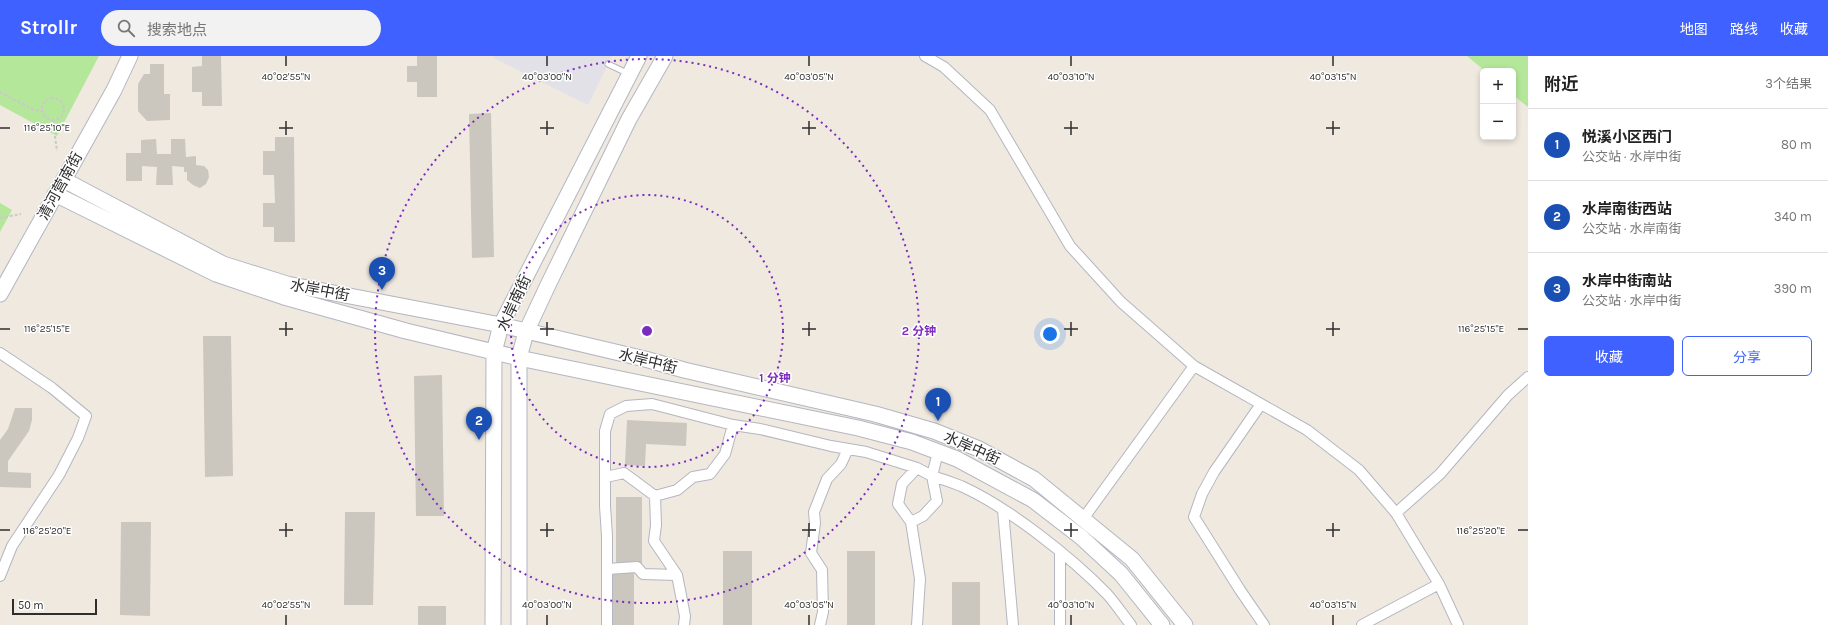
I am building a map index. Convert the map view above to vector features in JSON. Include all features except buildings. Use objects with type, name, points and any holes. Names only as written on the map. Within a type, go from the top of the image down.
[{"type":"street","name":"清河营南街","points":[[0,294],[114,90],[130,56]]},
{"type":"street","name":"水岸南街","points":[[493,625],[494,352],[501,325],[639,56]]},
{"type":"street","name":"水岸南街","points":[[519,625],[519,358],[526,332],[629,119],[665,56]]},
{"type":"street","points":[[925,56],[944,66],[990,110],[1070,246],[1121,302],[1194,366],[1307,430],[1359,470],[1396,513],[1439,584],[1458,625]]},
{"type":"street","name":"水岸中街","points":[[64,180],[223,264],[255,275],[287,284],[501,325],[645,359],[684,370],[875,414],[934,431],[979,449],[1034,479],[1132,558],[1185,625]]},
{"type":"street","name":"水岸中街","points":[[55,194],[216,274],[252,287],[406,331],[519,358],[858,428],[912,442],[957,459],[1033,500],[1081,537],[1121,574],[1162,625]]},
{"type":"street","points":[[0,353],[52,388],[86,416],[78,438],[59,475],[12,546],[0,576]]},
{"type":"street","points":[[1083,518],[1194,366]]},
{"type":"street","points":[[1396,513],[1440,474],[1508,395],[1528,377]]},
{"type":"street","points":[[607,625],[605,431],[610,414],[626,406],[652,404],[733,425],[760,429],[866,452],[917,468],[932,476],[961,486],[1003,510],[1060,552],[1107,594],[1131,625]]},
{"type":"street","points":[[1261,404],[1214,472],[1202,494],[1194,517],[1264,625]]},
{"type":"street","points":[[655,496],[677,490],[693,477],[710,474],[725,454],[733,425]]},
{"type":"street","points":[[820,625],[823,612],[822,570],[811,553],[815,523],[814,512],[827,479],[841,464],[848,449]]},
{"type":"street","points":[[911,522],[923,516],[937,501],[932,476],[938,452]]},
{"type":"street","points":[[917,468],[902,484],[898,504],[911,522],[920,578],[917,625]]},
{"type":"street","points":[[606,477],[624,473],[655,496]]},
{"type":"street","points":[[655,496],[656,525],[654,541],[677,575],[684,616],[684,625]]},
{"type":"street","points":[[1003,510],[1013,625]]},
{"type":"street","points":[[1060,552],[1060,625]]},
{"type":"street","points":[[607,569],[637,567],[643,574],[677,575]]},
{"type":"street","points":[[1362,625],[1439,584]]},
{"type":"lane","points":[[608,64],[630,75]]},
{"type":"path","points":[[0,92],[34,110],[42,111]]},
{"type":"path","points":[[48,98],[59,98],[64,104],[64,111],[60,118],[53,120],[46,118],[42,111],[42,104],[48,98]]},
{"type":"path","points":[[53,120],[56,151]]},
{"type":"path","points":[[0,218],[22,214]]},
{"type":"shaded area","points":[[612,56],[588,105],[492,57]]},
{"type":"green space","points":[[0,56],[99,56],[57,136],[0,105]]},
{"type":"green space","points":[[1467,56],[1528,56],[1528,107],[1516,97],[1516,68],[1481,68]]},
{"type":"green space","points":[[0,203],[12,210],[0,232]]},
{"type":"place","name":"水岸中街南站","points":[[382,290]]},
{"type":"place","name":"悦溪小区西门","points":[[938,421]]},
{"type":"place","name":"水岸南街西站","points":[[479,440]]}]
